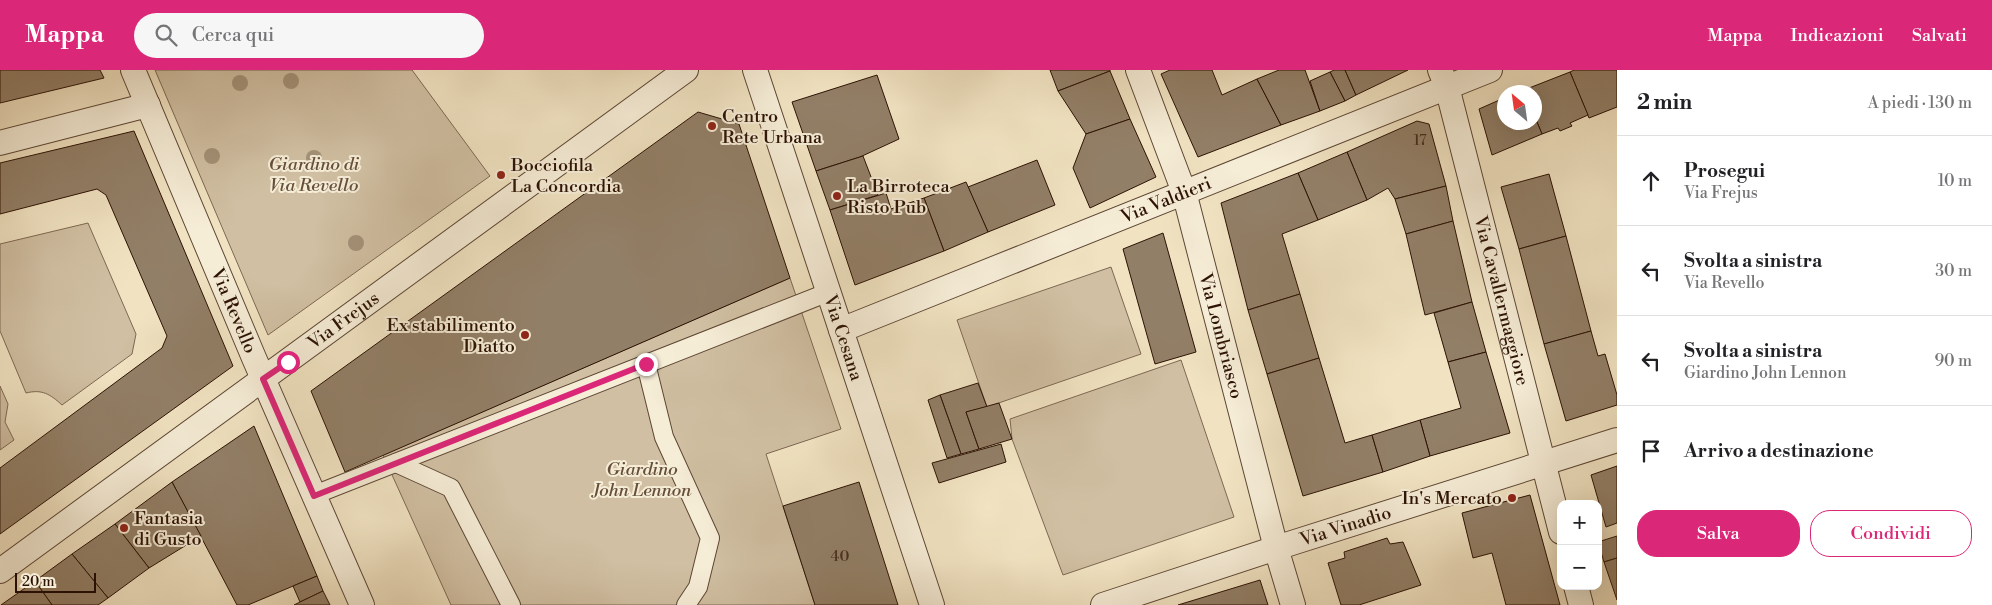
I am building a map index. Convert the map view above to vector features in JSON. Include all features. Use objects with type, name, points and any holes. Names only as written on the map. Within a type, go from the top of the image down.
[{"type":"street","name":"Via Revello","points":[[133,70],[263,379],[362,605]]},
{"type":"street","name":"Via Frejus","points":[[0,572],[686,70]]},
{"type":"street","name":"Via Cesana","points":[[755,70],[932,605]]},
{"type":"street","name":"Via Lombriasco","points":[[1138,70],[1184,192],[1276,548],[1293,605]]},
{"type":"street","name":"Via Valdieri","points":[[842,330],[1184,192],[1444,79],[1490,70]]},
{"type":"street","name":"Via Cavallermaggiore","points":[[1444,79],[1557,518]]},
{"type":"street","points":[[0,143],[148,105]]},
{"type":"street","points":[[314,496],[829,292]]},
{"type":"street","points":[[646,364],[664,437],[710,538],[698,588],[686,605]]},
{"type":"street","name":"Via Vinadio","points":[[1104,605],[1276,548],[1617,440]]},
{"type":"street","points":[[396,463],[450,488],[511,605]]},
{"type":"street","points":[[1577,590],[1581,605]]},
{"type":"green space","name":"Giardino di Via Revello","points":[[155,70],[412,70],[490,176],[268,335]]},
{"type":"green space","points":[[88,223],[136,334],[132,354],[62,405],[46,393],[26,393],[0,331],[0,244]]},
{"type":"green space","points":[[1111,267],[1141,354],[987,407],[957,320]]},
{"type":"green space","name":"Giardino John Lennon","points":[[790,278],[841,429],[766,454],[815,605],[451,605],[383,455]]},
{"type":"green space","points":[[1181,360],[1234,517],[1063,575],[1012,439],[1010,419]]},
{"type":"green space","points":[[0,386],[8,404],[5,422],[14,440],[0,450]]},
{"type":"building","points":[[0,70],[100,70],[104,78],[0,103]]},
{"type":"building","points":[[1050,70],[1110,70],[1110,71],[1058,91]]},
{"type":"building","points":[[1170,70],[1212,70],[1222,95],[1257,79],[1281,125],[1198,157],[1161,74]]},
{"type":"building","points":[[1279,70],[1305,70],[1320,111],[1281,125],[1257,79]]},
{"type":"building","points":[[1345,70],[1356,95],[1345,101],[1330,72]]},
{"type":"building","points":[[1345,70],[1408,70],[1356,95]]},
{"type":"building","points":[[1574,70],[1617,70],[1617,107],[1589,118],[1570,72]]},
{"type":"building","points":[[1110,71],[1130,119],[1086,134],[1058,91]]},
{"type":"building","points":[[1330,72],[1345,101],[1320,111],[1310,81]]},
{"type":"building","points":[[1570,72],[1588,115],[1570,123],[1572,126],[1560,131],[1558,128],[1542,134],[1540,130],[1542,130],[1542,85],[1537,85]]},
{"type":"building","points":[[877,75],[899,139],[860,157],[816,171],[792,102]]},
{"type":"building","points":[[1497,101],[1497,130],[1540,130],[1542,134],[1492,155],[1479,109]]},
{"type":"building","name":"Ex stabilimento Diatto","points":[[698,112],[739,124],[790,278],[345,472],[311,391]]},
{"type":"building","points":[[1130,119],[1156,177],[1090,208],[1073,168],[1086,134]]},
{"type":"building","points":[[1417,121],[1429,124],[1446,186],[1395,199],[1388,188],[1367,200],[1347,152]]},
{"type":"building","points":[[134,131],[233,366],[0,534],[0,468],[162,348],[167,336],[106,195],[97,189],[0,214],[0,163]]},
{"type":"building","points":[[1347,152],[1367,200],[1318,220],[1298,173]]},
{"type":"building","points":[[863,156],[878,195],[830,210],[816,171]]},
{"type":"building","points":[[1037,160],[1055,205],[988,232],[968,187]]},
{"type":"building","points":[[1298,173],[1318,220],[1282,234],[1300,294],[1248,310],[1221,203]]},
{"type":"building","points":[[1549,174],[1566,236],[1519,249],[1501,187]]},
{"type":"building","points":[[966,182],[988,232],[944,251],[924,198]]},
{"type":"building","points":[[1446,186],[1453,221],[1406,234],[1395,199]]},
{"type":"building","points":[[886,193],[891,209],[924,198],[944,251],[855,285],[830,210]]},
{"type":"building","points":[[1453,221],[1472,302],[1425,315],[1406,234]]},
{"type":"building","points":[[1163,233],[1196,352],[1155,364],[1123,249]]},
{"type":"building","points":[[1566,236],[1591,331],[1544,344],[1519,249]]},
{"type":"building","points":[[1300,294],[1319,358],[1267,374],[1248,310]]},
{"type":"building","points":[[1472,302],[1486,352],[1448,362],[1434,313]]},
{"type":"building","points":[[1591,331],[1598,356],[1605,354],[1617,395],[1617,405],[1566,421],[1544,344]]},
{"type":"building","points":[[1486,352],[1510,433],[1430,456],[1420,420],[1461,408],[1448,362]]},
{"type":"building","points":[[1319,358],[1345,443],[1372,435],[1383,472],[1303,496],[1267,374]]},
{"type":"building","points":[[978,383],[987,407],[966,412],[979,449],[961,454],[940,395]]},
{"type":"building","points":[[940,395],[961,454],[947,458],[928,400]]},
{"type":"building","points":[[999,403],[1012,439],[979,449],[966,412]]},
{"type":"building","points":[[1420,420],[1430,456],[1383,472],[1372,435]]},
{"type":"building","points":[[254,426],[317,576],[248,605],[237,605],[172,482]]},
{"type":"building","points":[[1001,444],[1006,462],[939,483],[932,463]]},
{"type":"building","points":[[1617,466],[1617,523],[1606,527],[1602,513],[1602,500],[1598,500],[1591,475]]},
{"type":"building","points":[[172,482],[201,536],[149,568],[115,524]]},
{"type":"building","points":[[859,482],[898,605],[815,605],[783,506]]},
{"type":"building","points":[[1530,495],[1560,605],[1506,605],[1492,553],[1473,558],[1462,513]]},
{"type":"building","points":[[115,524],[149,568],[108,598],[72,554]]},
{"type":"building","points":[[1617,536],[1617,558],[1604,562],[1602,541]]},
{"type":"building","points":[[1387,538],[1390,544],[1403,542],[1421,585],[1359,605],[1341,605],[1328,563],[1345,558],[1344,552]]},
{"type":"building","points":[[72,554],[108,598],[98,605],[52,605],[35,581]]},
{"type":"building","points":[[1617,558],[1617,600],[1604,562]]},
{"type":"building","points":[[317,576],[323,591],[300,602],[293,586]]},
{"type":"building","points":[[1260,580],[1268,605],[1178,605]]},
{"type":"building","points":[[35,581],[52,605],[1,605]]},
{"type":"building","points":[[323,591],[330,605],[294,605],[300,602]]},
{"type":"place","name":"Centro Rete Urbana","points":[[712,126]]},
{"type":"place","name":"Bocciofila La Concordia","points":[[501,175]]},
{"type":"place","name":"La Birroteca Risto Pub","points":[[837,196]]},
{"type":"place","name":"Ex stabilimento Diatto","points":[[525,335]]},
{"type":"place","name":"In's Mercato","points":[[1512,498]]},
{"type":"place","name":"Fantasia di Gusto","points":[[124,528]]},
{"type":"route","points":[[288,362],[263,379],[314,496],[646,364]]}]
